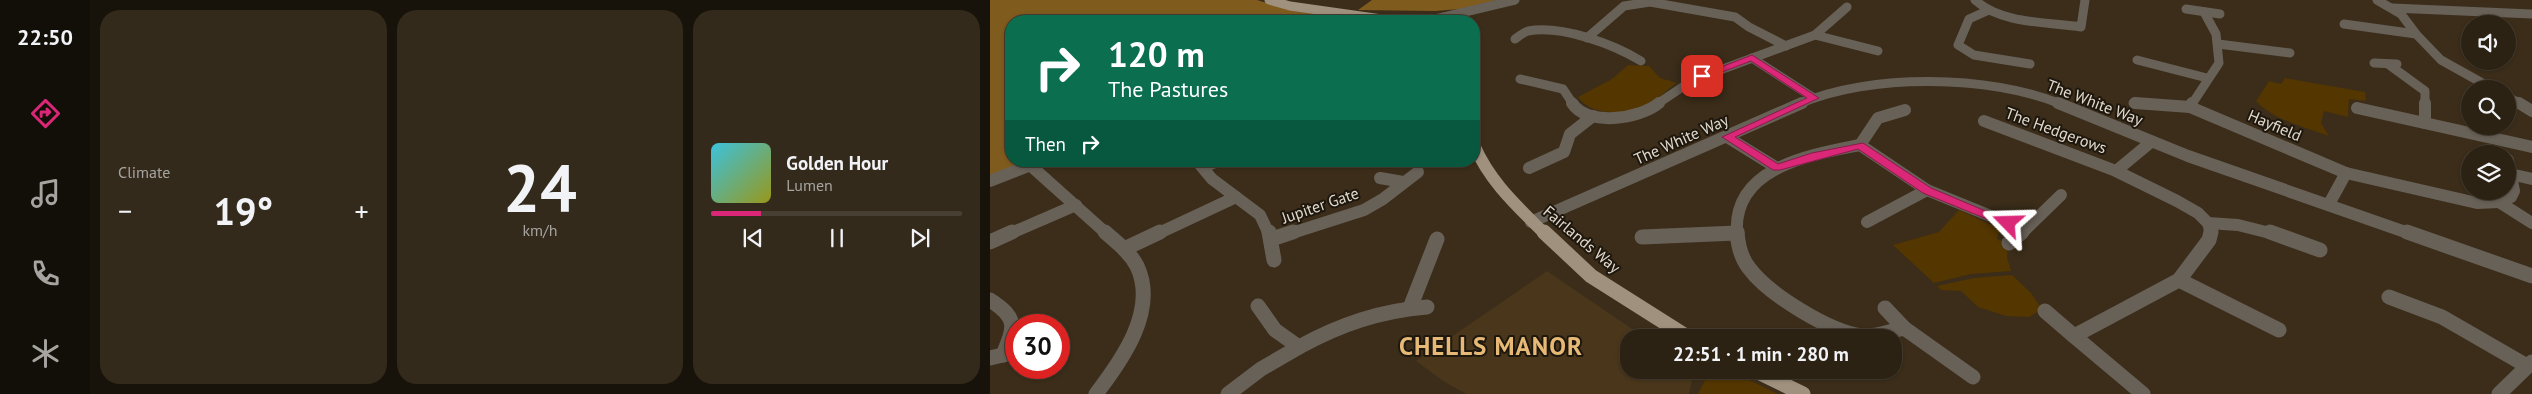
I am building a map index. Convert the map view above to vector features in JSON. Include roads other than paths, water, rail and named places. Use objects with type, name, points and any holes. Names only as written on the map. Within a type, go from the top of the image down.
[{"type":"main road","points":[[1269,0],[1290,6],[1344,15]]},
{"type":"main road","name":"Fairlands Way","points":[[1480,159],[1483,166],[1503,192],[1532,222],[1591,276],[1675,329]]},
{"type":"main road","points":[[1772,379],[1803,394]]},
{"type":"street","points":[[1460,15],[1515,0]]},
{"type":"street","points":[[1975,0],[1989,10],[2081,27],[2085,0]]},
{"type":"street","points":[[2377,0],[2400,14],[2441,60],[2477,80]]},
{"type":"street","points":[[1587,38],[1624,6],[1636,3],[1663,2],[1734,17],[1786,46]]},
{"type":"street","points":[[1520,79],[1563,89],[1576,109],[1593,116],[1620,118],[1641,114],[1652,109],[1671,93],[1693,80],[1815,35],[1851,2]]},
{"type":"street","points":[[2389,7],[2532,14]]},
{"type":"street","points":[[2186,9],[2220,14]]},
{"type":"street","points":[[1989,10],[1968,19],[1958,45],[1974,55],[2030,64]]},
{"type":"street","points":[[2190,107],[2207,78],[2219,63],[2216,34],[2204,12]]},
{"type":"street","points":[[2344,24],[2416,34]]},
{"type":"street","points":[[1516,39],[1527,31],[1587,38],[1614,44],[1641,60]]},
{"type":"street","points":[[1815,35],[1878,51]]},
{"type":"street","points":[[2218,44],[2275,55],[2290,53]]},
{"type":"street","points":[[1752,58],[1814,98]]},
{"type":"street","points":[[2137,60],[2151,67],[2207,78]]},
{"type":"street","points":[[2374,63],[2402,64]]},
{"type":"street","points":[[2388,64],[2425,91],[2425,123]]},
{"type":"street","name":"The White Way","points":[[1532,222],[1814,98],[1881,83],[1922,81],[1984,86],[2058,103],[2151,142],[2532,276]]},
{"type":"street","name":"Hayfield","points":[[2133,104],[2152,101],[2190,107],[2346,173],[2465,200],[2498,202],[2532,222]]},
{"type":"street","points":[[2516,102],[2532,111]]},
{"type":"street","points":[[1904,328],[1863,336],[1824,323],[1790,302],[1749,270],[1742,257],[1737,233],[1738,209],[1745,192],[1763,176],[1777,168],[1816,155],[1860,145],[1878,118],[1905,110]]},
{"type":"street","points":[[2357,110],[2532,147]]},
{"type":"street","points":[[1528,168],[1564,152],[1570,134],[1593,116]]},
{"type":"street","name":"The Hedgerows","points":[[1984,122],[2116,171],[2177,201],[2198,213],[2208,223]]},
{"type":"street","points":[[1727,137],[1777,168]]},
{"type":"street","points":[[2504,141],[2505,145]]},
{"type":"street","name":"The Hedgerows","points":[[2116,171],[2151,142]]},
{"type":"street","points":[[1860,145],[1927,190],[2025,230]]},
{"type":"street","points":[[990,181],[1025,167]]},
{"type":"street","points":[[1039,167],[1076,205],[1124,249],[1136,265],[1141,280],[1140,317],[1121,360],[1096,394]]},
{"type":"street","name":"Jupiter Gate","points":[[1202,167],[1212,179],[1236,197],[1257,209],[1272,239],[1274,260]]},
{"type":"street","name":"Jupiter Gate","points":[[1272,239],[1364,210],[1383,199],[1418,172]]},
{"type":"street","points":[[2329,204],[2346,173]]},
{"type":"street","points":[[2516,175],[2532,179]]},
{"type":"street","points":[[1380,178],[1403,182]]},
{"type":"street","points":[[1867,222],[1927,190]]},
{"type":"street","points":[[2009,243],[2061,195]]},
{"type":"street","points":[[1124,249],[1236,197]]},
{"type":"street","points":[[2498,202],[2506,200]]},
{"type":"street","points":[[990,242],[1076,205]]},
{"type":"street","points":[[2074,336],[2179,280],[2209,240],[2208,223],[2239,224],[2259,228],[2320,250]]},
{"type":"street","points":[[1642,237],[1737,233]]},
{"type":"street","points":[[1410,308],[1437,239]]},
{"type":"street","points":[[2179,280],[2279,330]]},
{"type":"street","points":[[2389,297],[2444,312],[2529,364],[2499,394]]},
{"type":"street","points":[[990,300],[1005,308],[1012,320],[1013,328],[1003,355]]},
{"type":"street","points":[[1258,306],[1275,330],[1298,347]]},
{"type":"street","points":[[1228,394],[1261,369],[1338,325],[1380,311],[1427,307]]},
{"type":"street","points":[[1885,308],[1904,328],[1973,377]]},
{"type":"street","points":[[2045,311],[2144,394]]},
{"type":"district","name":"CHELLS MANOR","points":[[1491,346]]}]
